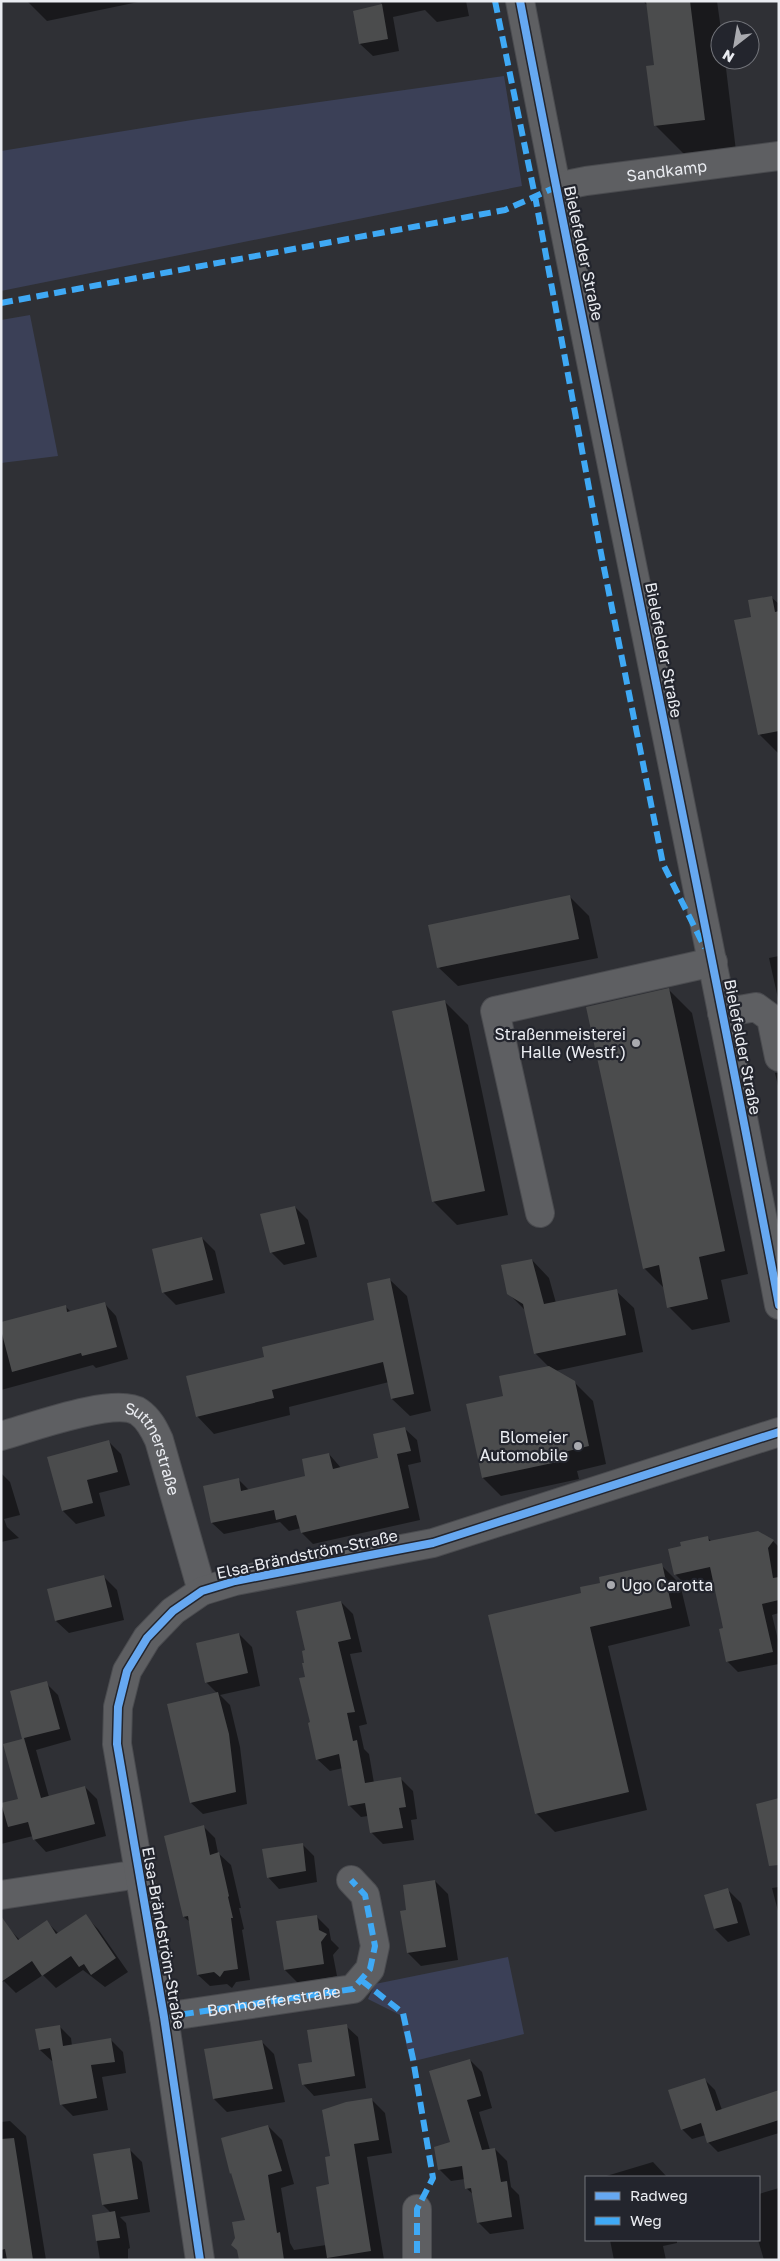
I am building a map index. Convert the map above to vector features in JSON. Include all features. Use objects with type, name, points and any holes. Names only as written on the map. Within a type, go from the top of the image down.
[{"type":"street","name":"Bielefelder Straße","points":[[520,1],[722,1013],[767,1180],[779,1305]]},
{"type":"street","name":"Sandkamp","points":[[556,187],[586,181],[779,156]]},
{"type":"street","points":[[540,1213],[495,1011],[713,962]]},
{"type":"street","points":[[722,1013],[756,1007],[771,1018],[779,1057]]},
{"type":"street","name":"Suttnerstraße","points":[[1,1436],[103,1407],[122,1406],[138,1411],[151,1424],[159,1440],[202,1591]]},
{"type":"street","name":"Elsa-Brändström-Straße","points":[[200,2260],[164,2017],[117,1744],[118,1707],[127,1671],[147,1638],[173,1611],[202,1591],[235,1581],[433,1543],[779,1432]]},
{"type":"street","points":[[1,1895],[139,1874]]},
{"type":"street","name":"Bonhoefferstraße","points":[[164,2017],[353,1989],[370,1969],[375,1946],[365,1895],[351,1880]]},
{"type":"street","points":[[417,2209],[417,2260]]},
{"type":"shaded area","points":[[504,76],[522,186],[1,291],[1,151],[198,119]]},
{"type":"shaded area","points":[[30,315],[58,456],[1,463],[1,320]]},
{"type":"shaded area","points":[[508,1957],[524,2034],[410,2062],[400,2015],[368,1999],[375,1984]]},
{"type":"building","points":[[646,1],[690,1],[705,120],[654,126],[646,66],[654,65]]},
{"type":"building","points":[[382,4],[388,39],[359,44],[353,11]]},
{"type":"building","points":[[772,596],[775,612],[779,611],[779,731],[758,735],[734,620],[751,617],[748,600]]},
{"type":"building","points":[[570,895],[579,939],[437,968],[428,925]]},
{"type":"building","points":[[669,988],[725,1251],[699,1257],[708,1299],[667,1308],[659,1265],[643,1269],[586,1007]]},
{"type":"building","points":[[445,1000],[485,1191],[432,1202],[392,1011]]},
{"type":"building","points":[[295,1206],[305,1244],[270,1253],[260,1214]]},
{"type":"building","points":[[202,1237],[213,1280],[162,1293],[152,1249]]},
{"type":"building","points":[[532,1259],[544,1304],[617,1289],[626,1335],[534,1354],[523,1304],[507,1294],[501,1265]]},
{"type":"building","points":[[390,1278],[414,1394],[391,1399],[383,1362],[272,1390],[274,1398],[196,1417],[186,1376],[264,1357],[262,1347],[374,1320],[367,1283]]},
{"type":"building","points":[[105,1302],[117,1347],[82,1356],[81,1353],[12,1372],[1,1330],[1,1322],[66,1305],[67,1312]]},
{"type":"building","points":[[549,1366],[575,1381],[589,1446],[560,1453],[562,1461],[482,1478],[466,1404],[503,1396],[499,1376]]},
{"type":"building","points":[[405,1427],[411,1451],[397,1454],[409,1508],[301,1533],[296,1515],[276,1520],[274,1510],[211,1523],[203,1486],[239,1478],[241,1491],[305,1476],[302,1459],[329,1453],[333,1469],[378,1458],[373,1434]]},
{"type":"building","points":[[109,1440],[118,1472],[87,1480],[93,1503],[62,1511],[47,1457]]},
{"type":"building","points":[[758,1531],[774,1540],[768,1548],[773,1578],[779,1577],[779,1600],[762,1604],[773,1652],[726,1662],[719,1629],[723,1628],[710,1567],[674,1575],[668,1549],[681,1546],[680,1542],[708,1536],[709,1541]]},
{"type":"building","points":[[662,1563],[672,1608],[590,1627],[629,1792],[535,1814],[488,1615],[581,1593],[580,1587],[600,1583],[599,1577]]},
{"type":"building","points":[[104,1575],[112,1607],[55,1621],[47,1589]]},
{"type":"building","points":[[341,1601],[351,1639],[338,1642],[355,1712],[347,1713],[353,1741],[357,1740],[365,1783],[401,1777],[406,1807],[399,1808],[403,1828],[370,1833],[365,1803],[348,1806],[339,1754],[316,1760],[308,1723],[310,1722],[299,1678],[305,1677],[302,1651],[305,1650],[296,1611]]},
{"type":"building","points":[[239,1633],[248,1673],[205,1683],[196,1643]]},
{"type":"building","points":[[47,1681],[60,1729],[24,1738],[41,1798],[85,1786],[95,1824],[33,1840],[28,1822],[8,1827],[1,1803],[18,1799],[3,1744],[22,1739],[10,1691]]},
{"type":"building","points":[[218,1692],[229,1734],[236,1792],[190,1803],[167,1704]]},
{"type":"building","points":[[779,1798],[779,1865],[769,1866],[756,1804]]},
{"type":"building","points":[[204,1825],[210,1855],[219,1852],[233,1918],[231,1918],[238,1969],[224,1971],[220,1977],[214,1972],[197,1975],[188,1916],[183,1917],[164,1836]]},
{"type":"building","points":[[303,1843],[306,1871],[267,1878],[262,1849]]},
{"type":"building","points":[[435,1880],[446,1947],[407,1953],[400,1911],[406,1910],[403,1885]]},
{"type":"building","points":[[728,1888],[738,1923],[714,1929],[704,1895]]},
{"type":"building","points":[[86,1914],[116,1958],[91,1975],[84,1964],[79,1967],[71,1956],[42,1976],[32,1961],[1,1982],[1,1916],[18,1940],[47,1920],[56,1934]]},
{"type":"building","points":[[317,1915],[319,1930],[327,1934],[321,1942],[324,1964],[284,1970],[276,1921]]},
{"type":"building","points":[[347,2024],[355,2076],[302,2085],[298,2064],[312,2062],[307,2030]]},
{"type":"building","points":[[60,2025],[63,2046],[111,2038],[115,2062],[91,2065],[97,2098],[60,2105],[50,2048],[39,2050],[35,2029]]},
{"type":"building","points":[[262,2040],[273,2089],[213,2099],[204,2049]]},
{"type":"building","points":[[470,2059],[481,2096],[467,2100],[482,2150],[495,2148],[501,2182],[507,2181],[512,2217],[477,2223],[471,2188],[465,2189],[462,2166],[438,2170],[434,2147],[450,2142],[429,2071]]},
{"type":"building","points":[[705,2078],[716,2111],[779,2090],[779,2120],[707,2143],[701,2123],[681,2130],[668,2090]]},
{"type":"building","points":[[372,2098],[379,2140],[354,2144],[371,2251],[327,2258],[316,2187],[329,2184],[325,2157],[330,2156],[322,2110],[346,2102]]},
{"type":"building","points":[[268,2125],[282,2171],[268,2175],[277,2233],[280,2232],[284,2260],[239,2260],[237,2250],[231,2245],[235,2238],[232,2222],[245,2220],[221,2138]]},
{"type":"building","points":[[14,2138],[33,2260],[7,2260],[5,2249],[1,2250],[1,2139]]},
{"type":"building","points":[[130,2148],[138,2199],[102,2205],[93,2154]]},
{"type":"building","points":[[115,2211],[120,2238],[96,2241],[92,2215]]},
{"type":"marked path","points":[[495,1],[535,196],[601,553],[663,864],[705,948]]},
{"type":"marked path","points":[[1,303],[505,210],[556,187]]},
{"type":"marked path","points":[[164,2017],[353,1989],[370,1969],[375,1946],[365,1895],[351,1880]]},
{"type":"marked path","points":[[361,1980],[403,2013],[413,2059],[433,2178],[417,2209],[417,2260]]},
{"type":"cycle path","points":[[520,1],[716,978],[779,1305]]},
{"type":"cycle path","points":[[200,2260],[164,2017],[117,1744],[118,1707],[127,1671],[147,1638],[173,1611],[202,1591],[235,1581],[433,1543],[779,1432]]},
{"type":"place","name":"Straßenmeisterei Halle (Westf.)","points":[[636,1043]]},
{"type":"place","name":"Blomeier Automobile","points":[[578,1446]]},
{"type":"place","name":"Ugo Carotta","points":[[611,1585]]}]
